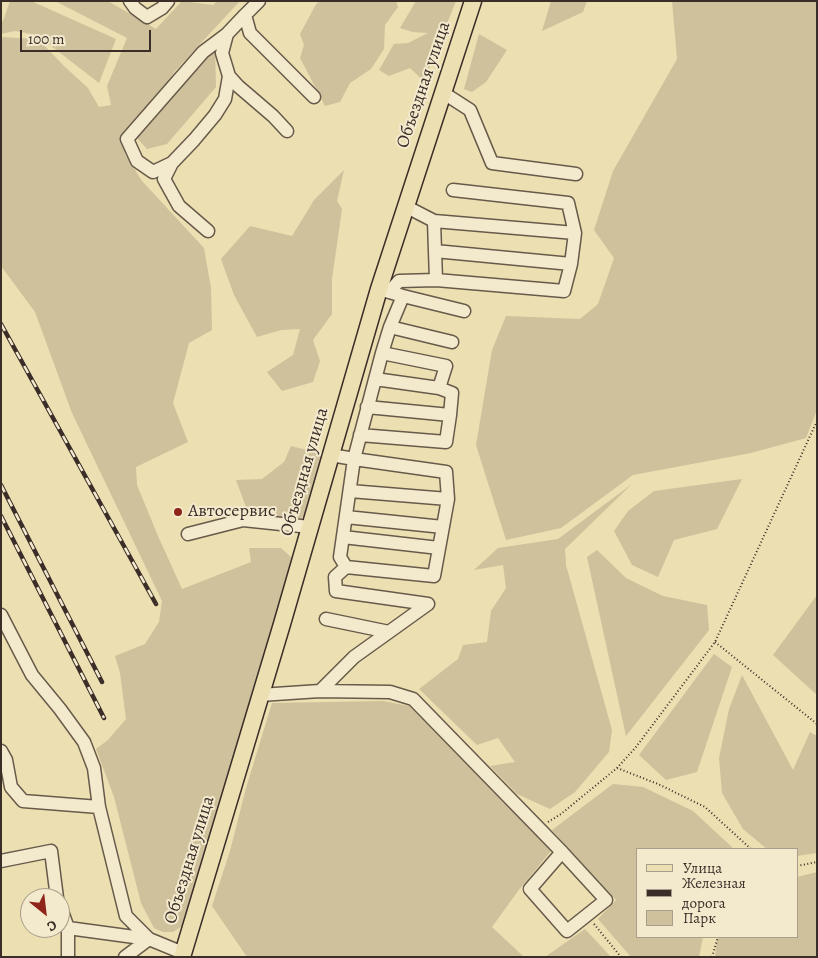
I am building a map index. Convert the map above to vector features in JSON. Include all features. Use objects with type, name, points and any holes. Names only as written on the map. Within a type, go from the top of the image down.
[{"type":"main road","name":"Объездная улица","points":[[182,955],[331,455],[384,290],[404,206],[473,1]]},
{"type":"lane","points":[[130,1],[135,8],[147,16],[162,8],[168,1]]},
{"type":"lane","points":[[172,163],[153,172],[137,161],[127,139],[203,52],[226,34],[258,1]]},
{"type":"lane","points":[[246,15],[250,33],[314,97]]},
{"type":"lane","points":[[208,231],[179,206],[164,179],[172,163],[215,115],[225,99],[229,76],[222,53],[226,34]]},
{"type":"lane","points":[[229,76],[274,116],[287,131]]},
{"type":"lane","points":[[442,92],[470,110],[492,164],[576,174]]},
{"type":"lane","points":[[384,290],[399,281],[436,280],[564,291],[571,264],[575,233],[568,203],[453,190]]},
{"type":"lane","points":[[404,206],[434,221],[575,233]]},
{"type":"lane","points":[[434,221],[436,280]]},
{"type":"lane","points":[[434,251],[571,264]]},
{"type":"lane","points":[[384,290],[464,311]]},
{"type":"lane","points":[[346,567],[340,557],[354,459],[374,379],[390,327],[403,296]]},
{"type":"lane","points":[[390,327],[452,342]]},
{"type":"lane","points":[[382,353],[446,366],[440,388]]},
{"type":"lane","points":[[360,435],[446,442],[452,393],[440,388],[374,379]]},
{"type":"lane","points":[[368,407],[450,415]]},
{"type":"lane","points":[[320,691],[354,657],[428,604],[336,591],[335,577],[346,567],[434,576],[448,499],[446,472],[331,455]]},
{"type":"lane","points":[[350,491],[448,499]]},
{"type":"lane","points":[[346,517],[443,527]]},
{"type":"lane","points":[[188,534],[243,520],[310,527]]},
{"type":"lane","points":[[343,537],[439,548]]},
{"type":"lane","points":[[1,616],[32,674],[84,742],[94,768],[99,807],[126,916],[149,939]]},
{"type":"lane","points":[[326,619],[389,632]]},
{"type":"lane","points":[[260,695],[320,691],[390,692],[413,699],[539,827],[562,852],[606,900],[567,931],[530,889],[562,852]]},
{"type":"lane","points":[[1,751],[6,760],[11,787],[23,801],[99,807]]},
{"type":"lane","points":[[1,861],[51,851],[56,888]]},
{"type":"lane","points":[[70,928],[149,939],[182,955]]},
{"type":"lane","points":[[68,938],[68,957]]},
{"type":"lane","points":[[125,957],[149,939]]},
{"type":"path","points":[[539,827],[561,814],[617,768],[636,747],[715,642],[817,421]]},
{"type":"path","points":[[715,642],[817,724]]},
{"type":"path","points":[[617,768],[658,784],[705,807],[749,848]]},
{"type":"path","points":[[798,866],[817,862]]},
{"type":"path","points":[[587,915],[621,957]]},
{"type":"path","points":[[712,957],[718,938]]},
{"type":"green space","points":[[10,1],[31,1],[116,39],[99,83],[37,35],[15,31],[1,34],[1,21],[3,21]]},
{"type":"green space","points":[[55,1],[108,1],[156,29],[182,1],[213,5],[217,1],[240,1],[175,71],[161,94],[128,129],[125,154],[142,181],[204,248],[211,288],[212,330],[189,343],[173,403],[188,442],[136,467],[137,485],[158,536],[182,589],[251,562],[249,548],[281,548],[293,559],[184,925],[173,932],[163,932],[154,928],[141,903],[114,797],[96,749],[108,740],[126,719],[120,673],[115,656],[145,644],[159,622],[162,601],[72,413],[35,312],[1,266],[1,37],[38,39],[88,88],[99,107],[111,105],[107,86],[127,38]]},
{"type":"green space","points":[[319,1],[396,1],[398,7],[385,25],[384,49],[371,69],[350,83],[340,102],[325,106],[300,58],[304,45],[300,34]]},
{"type":"green space","points":[[416,1],[456,1],[424,81],[410,68],[389,76],[379,70],[394,44],[408,43],[428,33],[413,32],[400,28]]},
{"type":"green space","points":[[551,1],[587,1],[583,12],[542,31]]},
{"type":"green space","points":[[672,1],[817,1],[817,410],[806,438],[751,453],[633,475],[561,528],[506,540],[476,445],[492,350],[506,316],[580,319],[598,304],[614,258],[594,230],[613,171],[677,59]]},
{"type":"green space","points":[[479,34],[507,50],[486,82],[472,92],[464,89]]},
{"type":"green space","points":[[215,48],[216,87],[167,144],[147,149],[135,136]]},
{"type":"green space","points":[[344,170],[337,201],[342,209],[332,279],[332,314],[313,340],[320,361],[313,382],[282,391],[267,372],[293,355],[300,329],[281,330],[257,337],[234,295],[221,259],[250,226],[292,236],[314,200]]},
{"type":"green space","points":[[291,446],[323,454],[308,510],[300,520],[253,516],[246,507],[236,480],[262,479],[284,462]]},
{"type":"green space","points":[[742,479],[717,529],[674,540],[658,577],[632,565],[614,531],[628,511],[654,491]]},
{"type":"green space","points":[[632,484],[565,549],[566,565],[612,730],[609,752],[575,792],[550,809],[517,794],[490,766],[515,762],[498,738],[477,745],[419,689],[458,659],[463,645],[487,642],[491,611],[506,588],[503,565],[474,570],[498,548],[558,539]]},
{"type":"green space","points":[[597,550],[626,578],[663,596],[707,605],[709,630],[626,736],[587,557]]},
{"type":"green space","points":[[817,595],[817,695],[773,655]]},
{"type":"green space","points":[[714,654],[732,667],[697,772],[666,780],[639,755]]},
{"type":"green space","points":[[742,675],[793,770],[810,732],[817,736],[817,853],[798,856],[798,848],[766,848],[743,829],[722,793],[719,758],[729,709]]},
{"type":"green space","points":[[383,701],[409,706],[551,851],[518,891],[492,927],[524,957],[247,957],[212,906],[230,851],[246,788],[272,703]]},
{"type":"green space","points":[[613,784],[643,787],[693,811],[733,848],[636,848],[636,938],[703,938],[699,957],[631,957],[598,919],[616,900],[552,830]]},
{"type":"green space","points":[[817,872],[817,957],[715,957],[717,939],[720,938],[798,938],[798,877]]},
{"type":"green space","points":[[585,929],[611,957],[545,957]]},
{"type":"railway","points":[[1,324],[156,604]]},
{"type":"railway","points":[[1,485],[102,682]]},
{"type":"railway","points":[[1,516],[104,718]]},
{"type":"place","name":"Автосервис","points":[[178,512]]}]
